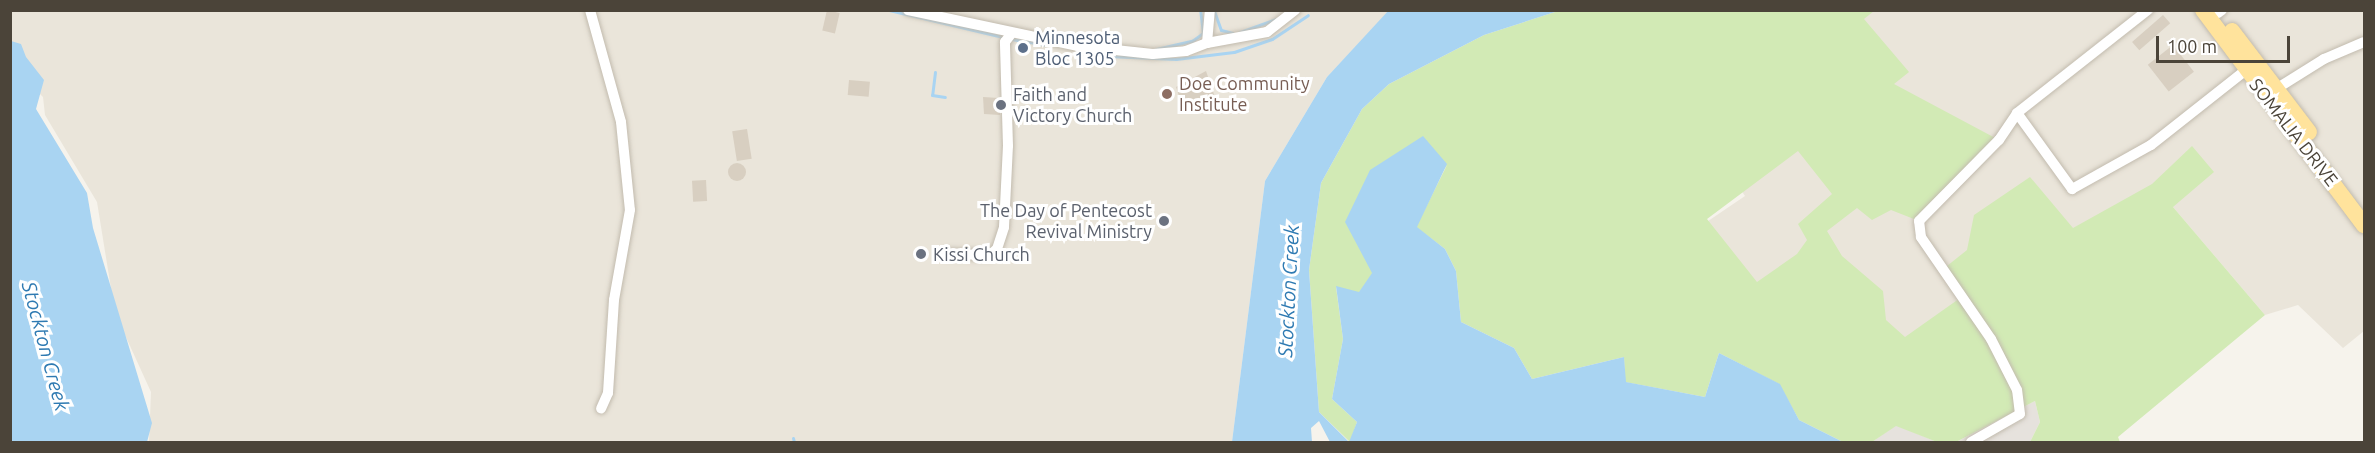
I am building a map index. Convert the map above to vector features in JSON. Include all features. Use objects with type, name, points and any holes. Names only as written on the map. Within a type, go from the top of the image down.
[{"type":"main road","name":"SOMALIA DRIVE","points":[[2215,11],[2246,70],[2364,225]]},
{"type":"main road","name":"SOMALIA DRIVE","points":[[2215,11],[2364,208]]},
{"type":"street","points":[[590,10],[621,122],[630,210],[614,300],[608,393],[601,409]]},
{"type":"street","points":[[908,10],[1011,34],[1153,54],[1186,51],[1207,43],[1267,32],[1295,10]]},
{"type":"street","points":[[1207,43],[1210,10]]},
{"type":"street","points":[[1971,442],[2020,414],[2017,390],[1991,339],[1941,270],[1921,237],[1919,221],[1999,140],[2017,113],[2148,10]]},
{"type":"street","points":[[947,254],[990,255],[997,249],[1004,227],[1008,146],[1005,42],[1011,34]]},
{"type":"street","points":[[2276,89],[2324,60],[2364,42]]},
{"type":"street","points":[[2017,113],[2072,189],[2151,145],[2246,70]]},
{"type":"shaded area","points":[[10,11],[1389,11],[1327,77],[1265,181],[1232,442],[149,442],[151,392],[115,313],[97,202],[45,115],[43,97],[11,66]]},
{"type":"shaded area","points":[[1768,11],[2364,11],[2364,331],[2343,348],[2298,305],[2265,315],[2173,207],[1991,339],[1798,344],[1686,236],[1745,196],[1697,124]]},
{"type":"shaded area","points":[[2035,401],[2040,422],[2030,442],[1956,442]]},
{"type":"shaded area","points":[[1896,425],[1937,442],[1872,442]]},
{"type":"green space","points":[[1558,11],[1874,11],[1864,19],[1909,72],[1894,84],[1999,140],[1919,221],[1891,210],[1872,220],[1857,208],[1827,231],[1842,256],[1883,291],[1886,320],[1905,337],[1963,296],[1942,270],[1967,250],[1974,215],[2030,177],[2073,228],[2152,184],[2192,146],[2214,172],[2173,207],[2265,315],[2118,437],[2120,442],[2030,442],[2040,422],[2035,401],[1956,442],[1937,442],[1896,426],[1872,442],[1843,442],[1799,420],[1779,384],[1719,353],[1705,397],[1625,382],[1624,357],[1532,379],[1514,348],[1461,322],[1456,271],[1445,249],[1416,227],[1447,165],[1359,293],[1336,287],[1343,339],[1332,399],[1357,422],[1350,442],[1319,412],[1309,270],[1321,183],[1362,109],[1389,84],[1484,35]],"holes":[[[1798,151],[1832,194],[1798,224],[1807,240],[1797,254],[1757,282],[1707,219]]]},
{"type":"water","name":"Stockton Creek","points":[[1389,10],[1558,11],[1484,35],[1389,84],[1362,109],[1321,183],[1309,270],[1319,412],[1349,442],[1330,442],[1319,421],[1311,428],[1312,442],[1232,442],[1265,181],[1327,77]]},
{"type":"water","name":"Stockton Creek","points":[[11,41],[21,44],[26,57],[44,80],[36,109],[87,193],[93,228],[152,423],[147,442],[11,442]]},
{"type":"water","points":[[1423,136],[1447,164],[1417,227],[1445,249],[1456,271],[1461,322],[1514,348],[1532,379],[1624,357],[1626,382],[1705,397],[1719,353],[1780,384],[1799,420],[1843,442],[1349,442],[1357,422],[1332,399],[1343,339],[1336,286],[1359,292],[1372,273],[1345,222],[1370,170]]},
{"type":"building","points":[[827,10],[840,13],[835,33],[822,30]]},
{"type":"building","points":[[2163,15],[2170,23],[2139,50],[2132,42]]},
{"type":"building","points":[[2173,45],[2194,72],[2169,91],[2148,65]]},
{"type":"building","points":[[1206,71],[1216,100],[1184,111],[1176,87]]},
{"type":"building","points":[[849,80],[870,82],[869,97],[848,95]]},
{"type":"building","points":[[983,97],[999,98],[1000,115],[984,114]]},
{"type":"building","points":[[747,129],[752,159],[737,161],[732,131]]},
{"type":"building","points":[[737,163],[743,166],[746,172],[743,178],[737,181],[731,178],[728,172],[731,166]]},
{"type":"building","points":[[706,180],[707,201],[693,202],[692,181]]},
{"type":"waterway","points":[[889,10],[1003,37]]},
{"type":"waterway","points":[[1156,49],[1192,41],[1203,33],[1200,10]]},
{"type":"waterway","points":[[1214,11],[1221,30],[1233,33]]},
{"type":"waterway","points":[[1109,56],[1176,59],[1234,52],[1272,39],[1308,15]]},
{"type":"waterway","points":[[1240,32],[1276,19]]},
{"type":"waterway","points":[[1058,37],[1096,43]]},
{"type":"waterway","points":[[1011,39],[1049,45]]},
{"type":"waterway","points":[[1088,52],[1108,56]]},
{"type":"waterway","points":[[935,72],[932,95],[945,97]]},
{"type":"waterway","points":[[793,438],[794,442]]},
{"type":"place","name":"Minnesota Bloc 1305","points":[[1023,48]]},
{"type":"place","name":"Doe Community Institute","points":[[1167,94]]},
{"type":"place","name":"Faith and Victory Church","points":[[1001,105]]},
{"type":"place","name":"The Day of Pentecost Revival Ministry","points":[[1164,221]]},
{"type":"place","name":"Kissi Church","points":[[921,254]]}]
